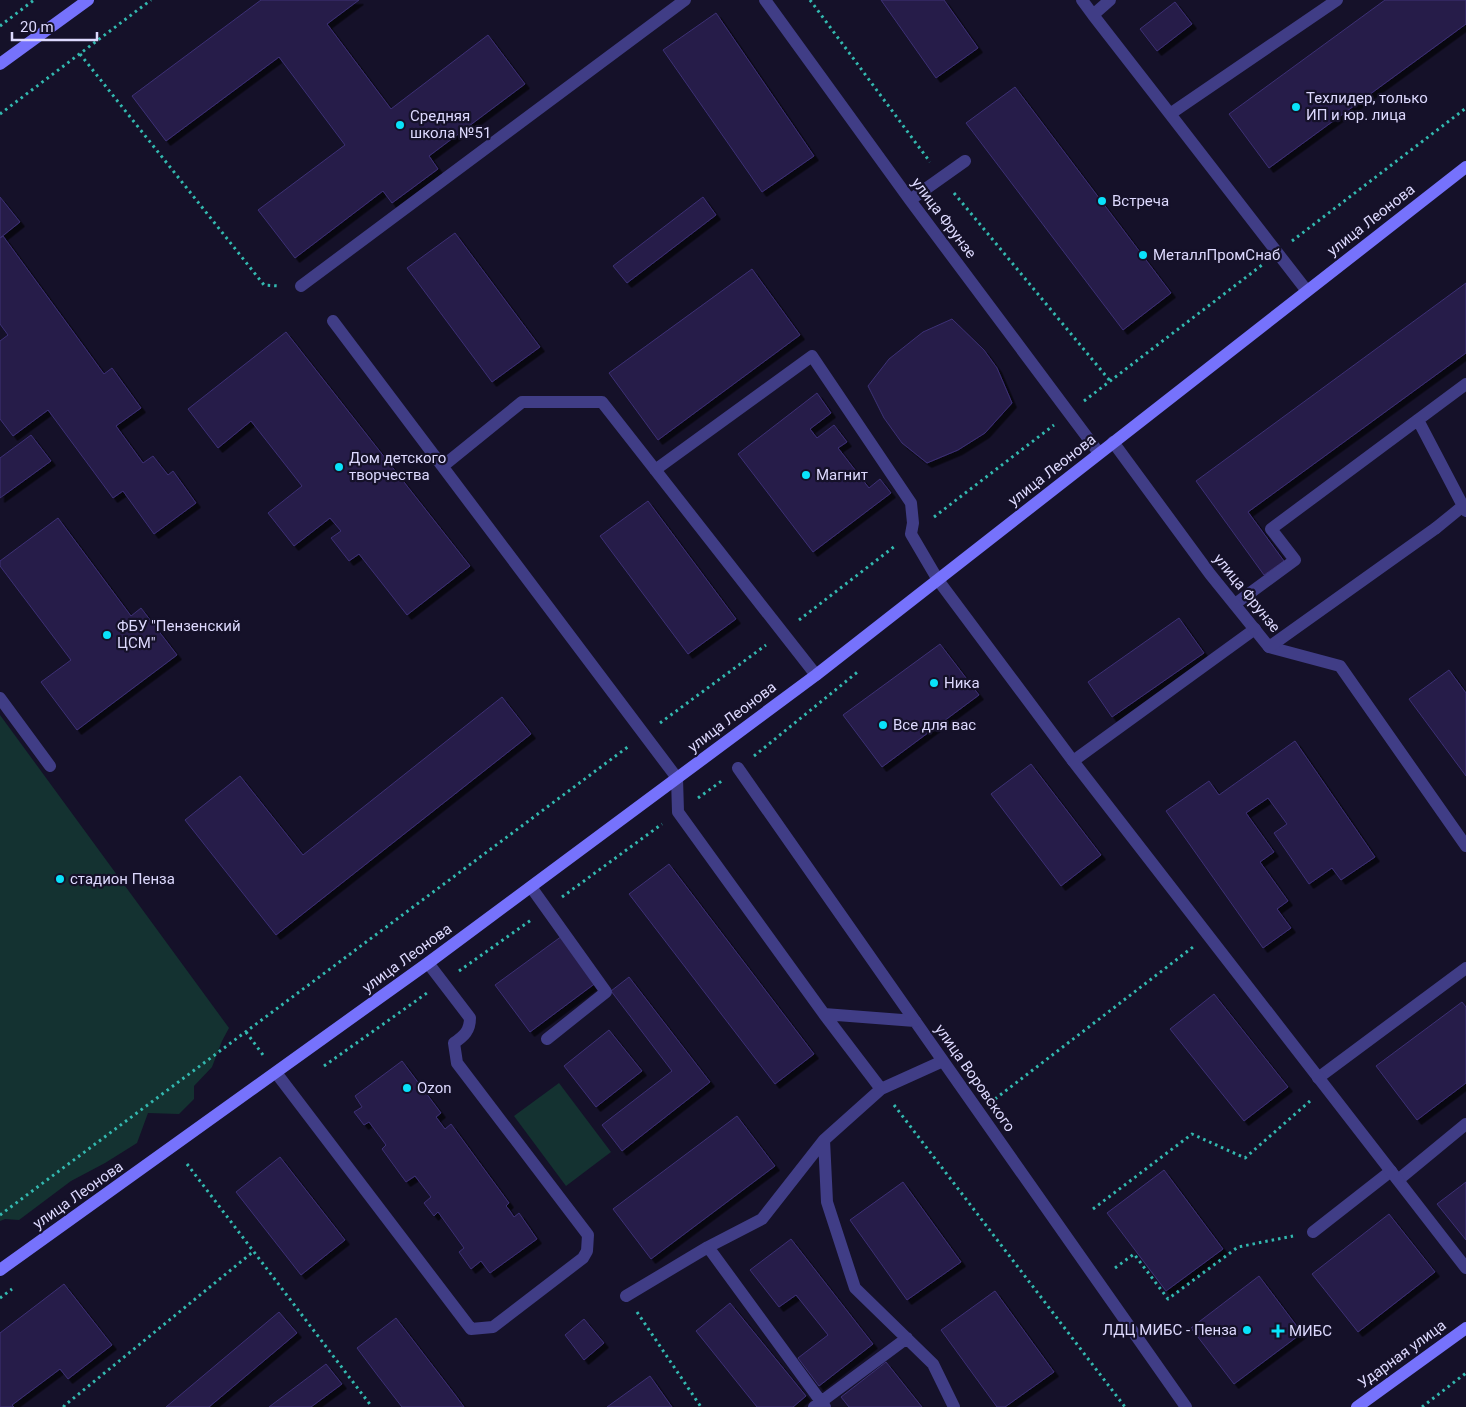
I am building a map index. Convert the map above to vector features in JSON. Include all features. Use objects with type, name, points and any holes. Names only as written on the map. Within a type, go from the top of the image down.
[{"type":"main road","points":[[0,64],[88,0]]},
{"type":"main road","name":"улица Леонова","points":[[0,1270],[276,1074],[816,675],[1466,167]]},
{"type":"main road","name":"Ударная улица","points":[[1363,1405],[1466,1328]]},
{"type":"street","points":[[301,286],[685,0]]},
{"type":"street","name":"улица Фрунзе","points":[[765,0],[910,200],[1099,453]]},
{"type":"street","points":[[1082,0],[1307,291]]},
{"type":"street","points":[[1093,15],[1110,0]]},
{"type":"street","points":[[1170,114],[1337,0]]},
{"type":"street","points":[[910,200],[964,161]]},
{"type":"street","points":[[332,321],[678,778],[678,812],[824,1014],[881,1089]]},
{"type":"street","points":[[655,470],[812,356],[911,503],[911,534],[938,580],[1073,761],[1466,1268]]},
{"type":"street","points":[[1235,604],[1295,560],[1271,528],[1466,384]]},
{"type":"street","points":[[442,466],[522,402],[602,402],[816,675]]},
{"type":"street","points":[[1418,420],[1465,508]]},
{"type":"street","name":"улица Фрунзе","points":[[1113,442],[1210,574],[1269,647],[1465,508]]},
{"type":"street","points":[[1073,761],[1256,629]]},
{"type":"street","points":[[1269,647],[1340,666],[1466,846]]},
{"type":"street","points":[[0,698],[50,766]]},
{"type":"street","name":"улица Воровского","points":[[738,768],[1186,1407]]},
{"type":"street","points":[[531,887],[606,992],[547,1040]]},
{"type":"street","points":[[276,1074],[471,1329],[493,1327],[583,1258],[587,1251],[588,1234],[457,1063],[454,1043],[466,1035],[470,1018],[428,963]]},
{"type":"street","points":[[1322,1083],[1466,968]]},
{"type":"street","points":[[824,1014],[915,1021]]},
{"type":"street","points":[[626,1296],[708,1247],[762,1219],[824,1140],[881,1089],[944,1061]]},
{"type":"street","points":[[1313,1232],[1466,1124]]},
{"type":"street","points":[[824,1140],[827,1202],[855,1288],[934,1364],[954,1407]]},
{"type":"street","points":[[708,1247],[820,1405],[907,1338]]},
{"type":"path","points":[[0,26],[34,0]]},
{"type":"path","points":[[0,114],[151,0]]},
{"type":"path","points":[[80,54],[264,285],[301,286]]},
{"type":"path","points":[[0,1214],[782,632],[1466,108]]},
{"type":"path","points":[[979,1111],[1208,935]]},
{"type":"path","points":[[246,1032],[276,1074]]},
{"type":"path","points":[[1093,1209],[1192,1134],[1244,1158],[1322,1083]]},
{"type":"path","points":[[881,1089],[1125,1407]]},
{"type":"path","points":[[187,1164],[372,1407]]},
{"type":"path","points":[[1097,1281],[1134,1254],[1168,1299],[1238,1247],[1313,1232]]},
{"type":"path","points":[[65,1407],[71,1400],[254,1251]]},
{"type":"path","points":[[626,1296],[701,1407]]},
{"type":"path","points":[[1422,1407],[1466,1373]]},
{"type":"green space","name":"стадион Пенза","points":[[0,715],[229,1028],[212,1067],[194,1086],[194,1099],[179,1114],[148,1113],[137,1143],[71,1181],[19,1220],[5,1219],[0,1221]]},
{"type":"green space","points":[[559,1083],[611,1152],[566,1186],[514,1116]]},
{"type":"building","name":"Средняя школа №51","points":[[261,0],[359,0],[327,24],[391,109],[488,35],[525,84],[429,156],[438,169],[392,203],[383,191],[295,258],[258,210],[345,145],[279,57],[166,141],[132,96]]},
{"type":"building","points":[[881,0],[944,0],[978,48],[936,78]]},
{"type":"building","points":[[1385,0],[1466,0],[1466,24],[1269,168],[1229,114]]},
{"type":"building","points":[[1175,2],[1192,24],[1157,51],[1140,29]]},
{"type":"building","points":[[716,13],[814,156],[762,192],[663,50]]},
{"type":"building","points":[[1015,87],[1171,293],[1123,330],[966,123]]},
{"type":"building","points":[[0,197],[20,222],[0,238]]},
{"type":"building","points":[[703,197],[716,215],[627,283],[613,266]]},
{"type":"building","points":[[455,233],[540,347],[492,382],[407,268]]},
{"type":"building","points":[[3,236],[104,374],[112,368],[141,408],[116,426],[143,463],[153,456],[168,475],[173,471],[196,503],[154,534],[123,491],[113,498],[48,410],[13,436],[0,419],[0,341],[8,335],[0,324],[0,238]]},
{"type":"building","points":[[752,269],[800,335],[658,440],[609,373]]},
{"type":"building","points":[[1466,283],[1466,353],[1248,512],[1284,561],[1264,575],[1196,481]]},
{"type":"building","points":[[952,319],[984,350],[997,368],[1012,403],[985,433],[958,450],[927,463],[902,443],[884,418],[868,386],[889,359],[923,332]]},
{"type":"building","name":"Дом детского творчества","points":[[286,332],[470,566],[407,615],[359,554],[349,561],[331,538],[341,531],[330,518],[294,546],[268,513],[302,486],[251,421],[218,448],[188,409]]},
{"type":"building","name":"Магнит","points":[[817,393],[831,413],[810,429],[817,438],[834,425],[847,442],[838,448],[869,488],[880,479],[891,493],[813,552],[738,454]]},
{"type":"building","points":[[31,435],[51,461],[0,498],[0,458]]},
{"type":"building","points":[[648,501],[736,619],[688,654],[600,536]]},
{"type":"building","name":"ФБУ \"Пензенский ЦСМ\"","points":[[58,518],[131,616],[141,608],[177,655],[77,730],[41,682],[71,660],[0,566],[0,561]]},
{"type":"building","points":[[1179,618],[1204,653],[1112,717],[1088,682]]},
{"type":"building","points":[[940,644],[979,695],[882,767],[843,715]]},
{"type":"building","points":[[1449,670],[1466,693],[1466,776],[1409,699]]},
{"type":"building","points":[[502,697],[531,734],[276,935],[185,820],[240,776],[303,855]]},
{"type":"building","points":[[1295,741],[1375,857],[1341,880],[1332,868],[1309,884],[1274,833],[1287,824],[1268,798],[1246,813],[1274,852],[1260,862],[1288,901],[1277,909],[1291,928],[1263,948],[1166,811],[1209,781],[1219,795]]},
{"type":"building","points":[[1031,764],[1101,855],[1061,886],[991,794]]},
{"type":"building","points":[[669,864],[814,1054],[775,1084],[629,894]]},
{"type":"building","points":[[562,936],[597,982],[530,1032],[495,985]]},
{"type":"building","points":[[629,977],[710,1082],[622,1151],[602,1125],[672,1071],[611,991]]},
{"type":"building","points":[[1214,994],[1288,1087],[1244,1121],[1170,1029]]},
{"type":"building","points":[[1462,1002],[1466,1007],[1466,1083],[1417,1120],[1376,1066]]},
{"type":"building","points":[[609,1030],[642,1071],[596,1107],[564,1066]]},
{"type":"building","points":[[402,1061],[441,1113],[436,1117],[445,1129],[451,1124],[509,1203],[506,1206],[514,1217],[519,1213],[537,1239],[490,1273],[481,1261],[471,1269],[459,1252],[464,1248],[438,1212],[434,1216],[424,1203],[431,1197],[415,1176],[406,1182],[382,1149],[386,1145],[369,1122],[364,1125],[354,1112],[362,1107],[355,1096]]},
{"type":"building","points":[[737,1116],[775,1166],[651,1259],[613,1209]]},
{"type":"building","points":[[280,1157],[345,1240],[301,1275],[236,1192]]},
{"type":"building","points":[[1164,1170],[1223,1249],[1166,1291],[1107,1213]]},
{"type":"building","points":[[903,1182],[961,1262],[907,1300],[850,1220]]},
{"type":"building","points":[[1466,1182],[1466,1240],[1437,1204]]},
{"type":"building","points":[[1389,1214],[1435,1272],[1358,1332],[1312,1274]]},
{"type":"building","points":[[791,1239],[873,1344],[819,1386],[798,1358],[828,1335],[796,1295],[779,1307],[750,1270]]},
{"type":"building","name":"ЛДЦ МИБС - Пенза","points":[[1259,1276],[1302,1333],[1234,1384],[1191,1328]]},
{"type":"building","points":[[64,1284],[112,1345],[68,1379],[60,1369],[12,1405],[14,1407],[0,1407],[0,1333]]},
{"type":"building","points":[[995,1291],[1054,1372],[1005,1407],[997,1407],[941,1330]]},
{"type":"building","points":[[730,1303],[806,1396],[793,1407],[757,1407],[696,1331]]},
{"type":"building","points":[[279,1312],[297,1333],[209,1407],[166,1407]]},
{"type":"building","points":[[396,1318],[464,1407],[402,1407],[378,1376],[357,1348]]},
{"type":"building","points":[[584,1319],[604,1343],[584,1360],[565,1335]]},
{"type":"building","points":[[886,1362],[922,1407],[849,1407],[841,1397]]},
{"type":"building","points":[[326,1364],[342,1384],[311,1407],[269,1407]]},
{"type":"building","points":[[650,1376],[672,1407],[607,1407]]},
{"type":"place","name":"Техлидер, только ИП и юр. лица","points":[[1296,107]]},
{"type":"place","name":"Средняя школа №51","points":[[400,125]]},
{"type":"place","name":"Встреча","points":[[1102,201]]},
{"type":"place","name":"МеталлПромСнаб","points":[[1143,255]]},
{"type":"place","name":"Дом детского творчества","points":[[339,467]]},
{"type":"place","name":"Магнит","points":[[806,475]]},
{"type":"place","name":"ФБУ \"Пензенский ЦСМ\"","points":[[107,635]]},
{"type":"place","name":"Ника","points":[[934,683]]},
{"type":"place","name":"Все для вас","points":[[883,725]]},
{"type":"place","name":"стадион Пенза","points":[[60,879]]},
{"type":"place","name":"Ozon","points":[[407,1088]]},
{"type":"place","name":"ЛДЦ МИБС - Пенза","points":[[1247,1330]]},
{"type":"place","name":"МИБС","points":[[1278,1331]]}]
